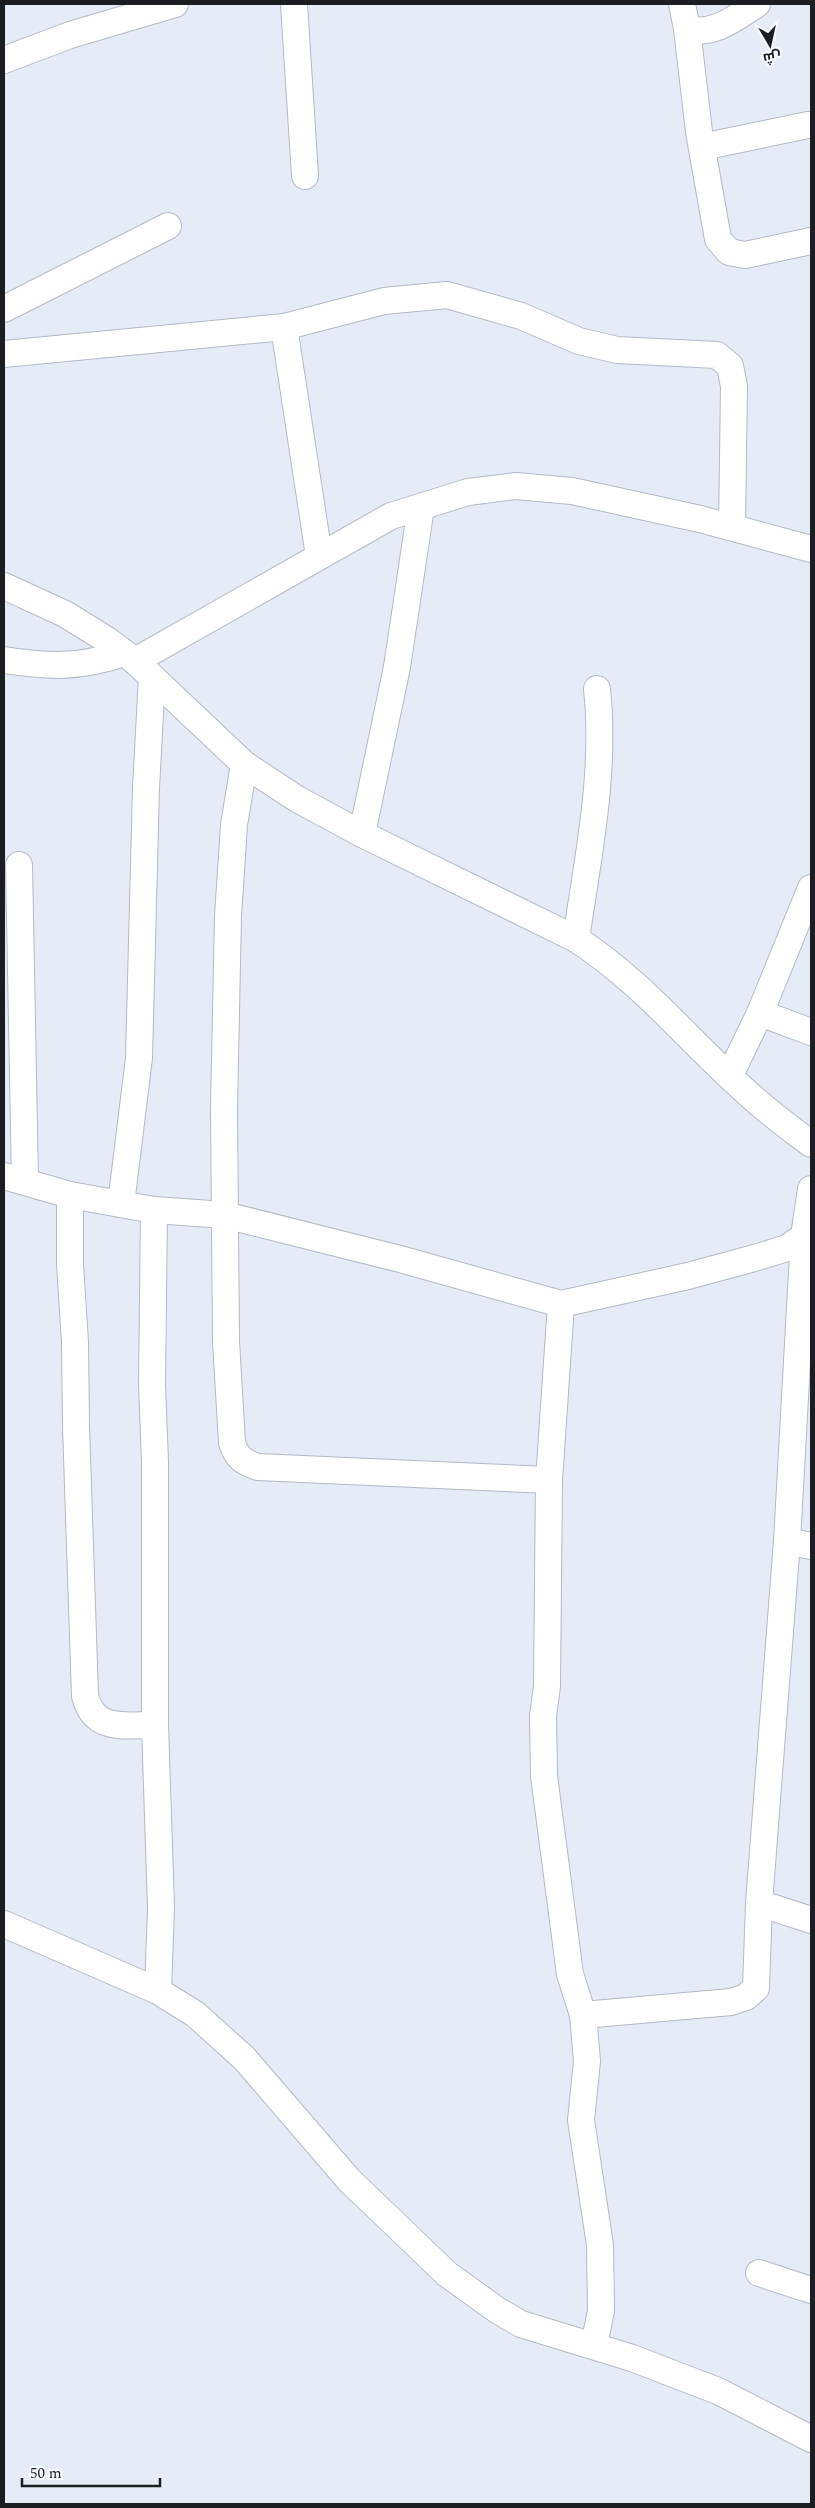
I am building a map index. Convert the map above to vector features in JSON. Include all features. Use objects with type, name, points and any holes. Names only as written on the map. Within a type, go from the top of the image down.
[{"type":"street","points":[[294,4],[305,176]]},
{"type":"street","points":[[682,4],[702,147],[718,239],[729,252],[745,255],[811,242]]},
{"type":"street","points":[[687,29],[706,32],[731,20],[756,4]]},
{"type":"street","points":[[4,60],[70,35],[167,5]]},
{"type":"street","points":[[702,147],[808,125]]},
{"type":"street","points":[[4,309],[168,226]]},
{"type":"street","points":[[4,354],[284,327],[384,301],[447,295],[521,316],[579,341],[617,350],[717,356],[730,366],[734,386],[732,527]]},
{"type":"street","points":[[284,327],[319,556]]},
{"type":"street","points":[[4,660],[65,666],[96,662],[137,663],[391,516],[468,492],[516,486],[572,491],[732,527],[811,549]]},
{"type":"street","points":[[362,834],[397,667],[421,507]]},
{"type":"street","points":[[4,586],[65,614],[137,663],[244,764],[297,800],[576,939],[626,975],[760,1104],[811,1144]]},
{"type":"street","points":[[121,1204],[138,1058],[146,788],[137,663]]},
{"type":"street","points":[[576,939],[598,782],[600,714],[597,689]]},
{"type":"street","points":[[244,764],[234,825],[228,916],[224,1108],[226,1341],[232,1443],[237,1456],[247,1463],[258,1467],[549,1480]]},
{"type":"street","points":[[19,865],[14,1178],[70,1195],[154,1210],[225,1215],[400,1259],[561,1304],[688,1276],[758,1257],[787,1248],[804,1236]]},
{"type":"street","points":[[730,1075],[760,1012],[811,888]]},
{"type":"street","points":[[760,1012],[811,1032]]},
{"type":"street","points":[[583,2015],[731,2002],[746,1998],[756,1988],[758,1903],[799,1544],[802,1417],[797,1378],[804,1236],[811,1189]]},
{"type":"street","points":[[70,1195],[70,1264],[75,1342],[85,1696],[92,1715],[103,1722],[155,1725]]},
{"type":"street","points":[[154,1210],[152,1385],[156,1472],[155,1725],[160,1881],[158,1991]]},
{"type":"street","points":[[561,1304],[549,1480],[547,1686],[543,1716],[544,1776],[570,1974],[583,2015],[587,2061],[580,2120],[600,2245],[601,2310],[594,2346]]},
{"type":"street","points":[[758,1903],[811,1920]]},
{"type":"street","points":[[4,1924],[66,1949],[158,1991],[195,2014],[222,2035],[244,2058],[349,2180],[447,2274],[521,2324],[594,2346],[718,2391],[811,2439]]},
{"type":"street","points":[[759,2274],[811,2290]]}]
